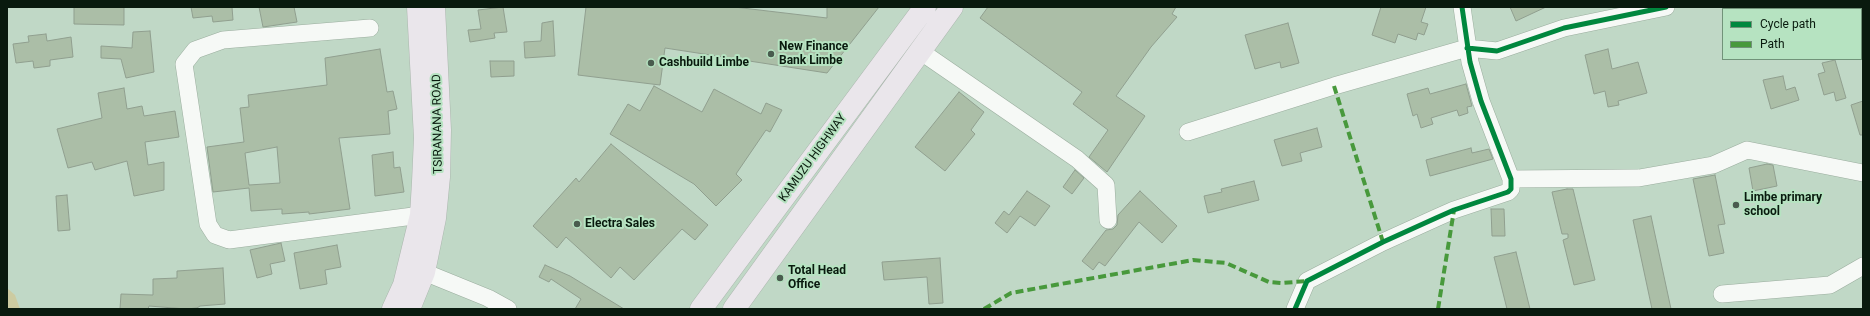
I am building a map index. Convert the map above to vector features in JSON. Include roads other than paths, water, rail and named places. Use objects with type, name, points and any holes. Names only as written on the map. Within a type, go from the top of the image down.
[{"type":"highway","name":"TSIRANANA ROAD","points":[[393,309],[404,285],[420,215],[425,138],[418,7]]},
{"type":"highway","name":"TSIRANANA ROAD","points":[[409,309],[424,272],[435,218],[439,177],[440,130],[434,7]]},
{"type":"highway","name":"KAMUZU HIGHWAY","points":[[702,309],[925,7]]},
{"type":"highway","name":"KAMUZU HIGHWAY","points":[[734,309],[952,7]]},
{"type":"street","points":[[1295,309],[1307,281],[1383,242],[1442,215],[1508,192],[1511,189],[1511,179],[1481,101],[1467,48],[1462,7]]},
{"type":"street","points":[[1188,132],[1334,86],[1467,48],[1497,51],[1564,28],[1666,7]]},
{"type":"street","points":[[370,28],[223,40],[195,50],[184,64],[208,224],[215,235],[229,240],[420,215]]},
{"type":"street","points":[[920,51],[1077,158],[1106,185],[1108,220]]},
{"type":"street","points":[[1511,179],[1638,178],[1713,165],[1748,150],[1863,172]]},
{"type":"street","points":[[1722,294],[1830,285],[1863,266]]},
{"type":"street","points":[[424,272],[488,298],[508,309]]},
{"type":"place","name":"New Finance Bank Limbe","points":[[771,54]]},
{"type":"place","name":"Cashbuild Limbe","points":[[651,63]]},
{"type":"place","name":"Limbe primary school","points":[[1736,205]]},
{"type":"place","name":"Electra Sales","points":[[577,224]]},
{"type":"place","name":"Total Head Office","points":[[780,278]]}]
